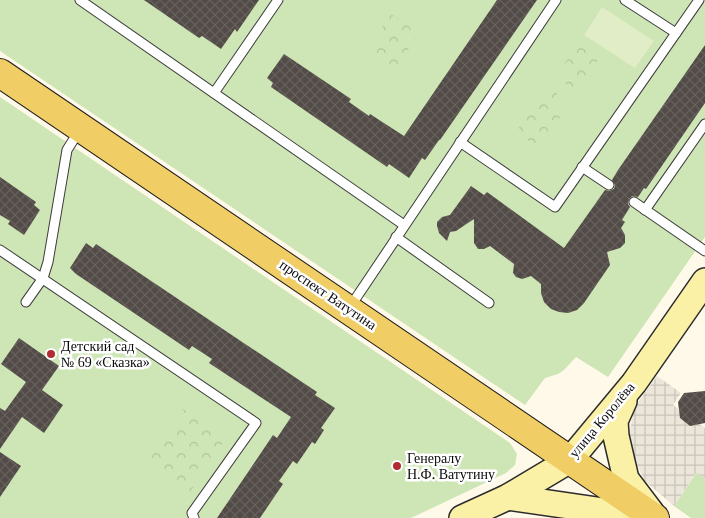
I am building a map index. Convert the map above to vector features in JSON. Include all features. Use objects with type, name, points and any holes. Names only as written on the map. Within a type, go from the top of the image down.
[{"type":"main road","name":"проспект Ватутина","points":[[0,73],[654,518]]},
{"type":"street","name":"улица Королёва","points":[[462,518],[508,497],[570,460],[627,391],[705,281]]},
{"type":"street","points":[[627,391],[615,422],[616,436],[626,479],[654,518]]},
{"type":"street","points":[[508,497],[654,518]]},
{"type":"lane","points":[[80,0],[404,225]]},
{"type":"lane","points":[[214,93],[278,0]]},
{"type":"lane","points":[[348,309],[556,0]]},
{"type":"lane","points":[[625,0],[676,33]]},
{"type":"lane","points":[[460,142],[555,208],[699,0]]},
{"type":"lane","points":[[645,210],[705,124]]},
{"type":"lane","points":[[26,302],[43,278],[48,262],[67,150],[81,128]]},
{"type":"lane","points":[[582,167],[609,185]]},
{"type":"lane","points":[[634,202],[705,251]]},
{"type":"lane","points":[[396,237],[489,303]]},
{"type":"lane","points":[[0,250],[256,424],[192,513],[194,518]]},
{"type":"green space","points":[[0,0],[705,0],[705,237],[608,377],[576,357],[564,370],[545,378],[525,405],[0,51]]},
{"type":"green space","points":[[602,7],[654,41],[635,68],[584,35]]},
{"type":"green space","points":[[391,14],[419,33],[395,70],[366,52]]},
{"type":"green space","points":[[579,42],[600,57],[569,104],[563,66]]},
{"type":"green space","points":[[554,78],[561,116],[539,148],[516,132]]},
{"type":"green space","points":[[0,97],[510,443],[517,454],[515,465],[506,473],[411,518],[0,518]]},
{"type":"green space","points":[[183,409],[226,439],[190,492],[147,463]]},
{"type":"green space","points":[[697,472],[705,478],[705,518],[691,518],[674,506]]},
{"type":"shaded area","points":[[657,376],[681,393],[673,405],[705,428],[705,478],[696,473],[674,506],[645,481],[632,455],[629,436],[634,408]]},
{"type":"building","points":[[144,0],[259,0],[237,32],[235,29],[221,49],[202,36],[199,38]]},
{"type":"building","points":[[497,0],[537,0],[440,140],[425,160],[422,158],[409,178],[389,164],[387,167],[271,87],[273,83],[267,78],[284,54],[351,99],[349,102],[369,116],[370,114],[404,136]]},
{"type":"building","points":[[705,45],[705,103],[646,189],[644,188],[638,197],[632,196],[629,199],[628,204],[630,207],[622,220],[625,222],[621,228],[625,235],[625,243],[620,248],[607,252],[610,265],[584,303],[577,310],[568,313],[551,309],[544,302],[541,284],[531,276],[522,279],[516,277],[513,273],[514,264],[490,246],[478,249],[474,243],[474,219],[456,231],[450,232],[447,241],[439,233],[437,222],[442,217],[450,215],[471,186],[484,195],[487,192],[564,248],[605,190],[614,189],[615,185],[612,180],[618,170]]},
{"type":"building","points":[[0,177],[36,202],[34,205],[40,210],[24,235],[8,224],[10,221],[0,215]]},
{"type":"building","points":[[86,243],[93,248],[96,244],[317,392],[315,395],[335,408],[321,428],[324,430],[315,444],[312,442],[297,464],[293,461],[279,481],[283,484],[260,518],[217,518],[273,435],[277,438],[291,417],[209,363],[212,359],[192,346],[189,350],[76,274],[70,268]]},
{"type":"building","points":[[19,338],[59,366],[42,390],[63,405],[44,433],[22,417],[0,449],[0,408],[5,411],[26,382],[1,364]]},
{"type":"building","points":[[705,391],[705,423],[690,426],[680,418],[678,402],[684,393]]},
{"type":"building","points":[[0,452],[21,466],[0,497]]},
{"type":"place","name":"Детский сад № 69 «Сказка»","points":[[51,354]]},
{"type":"place","name":"Генералу Н.Ф. Ватутину","points":[[397,466]]}]
